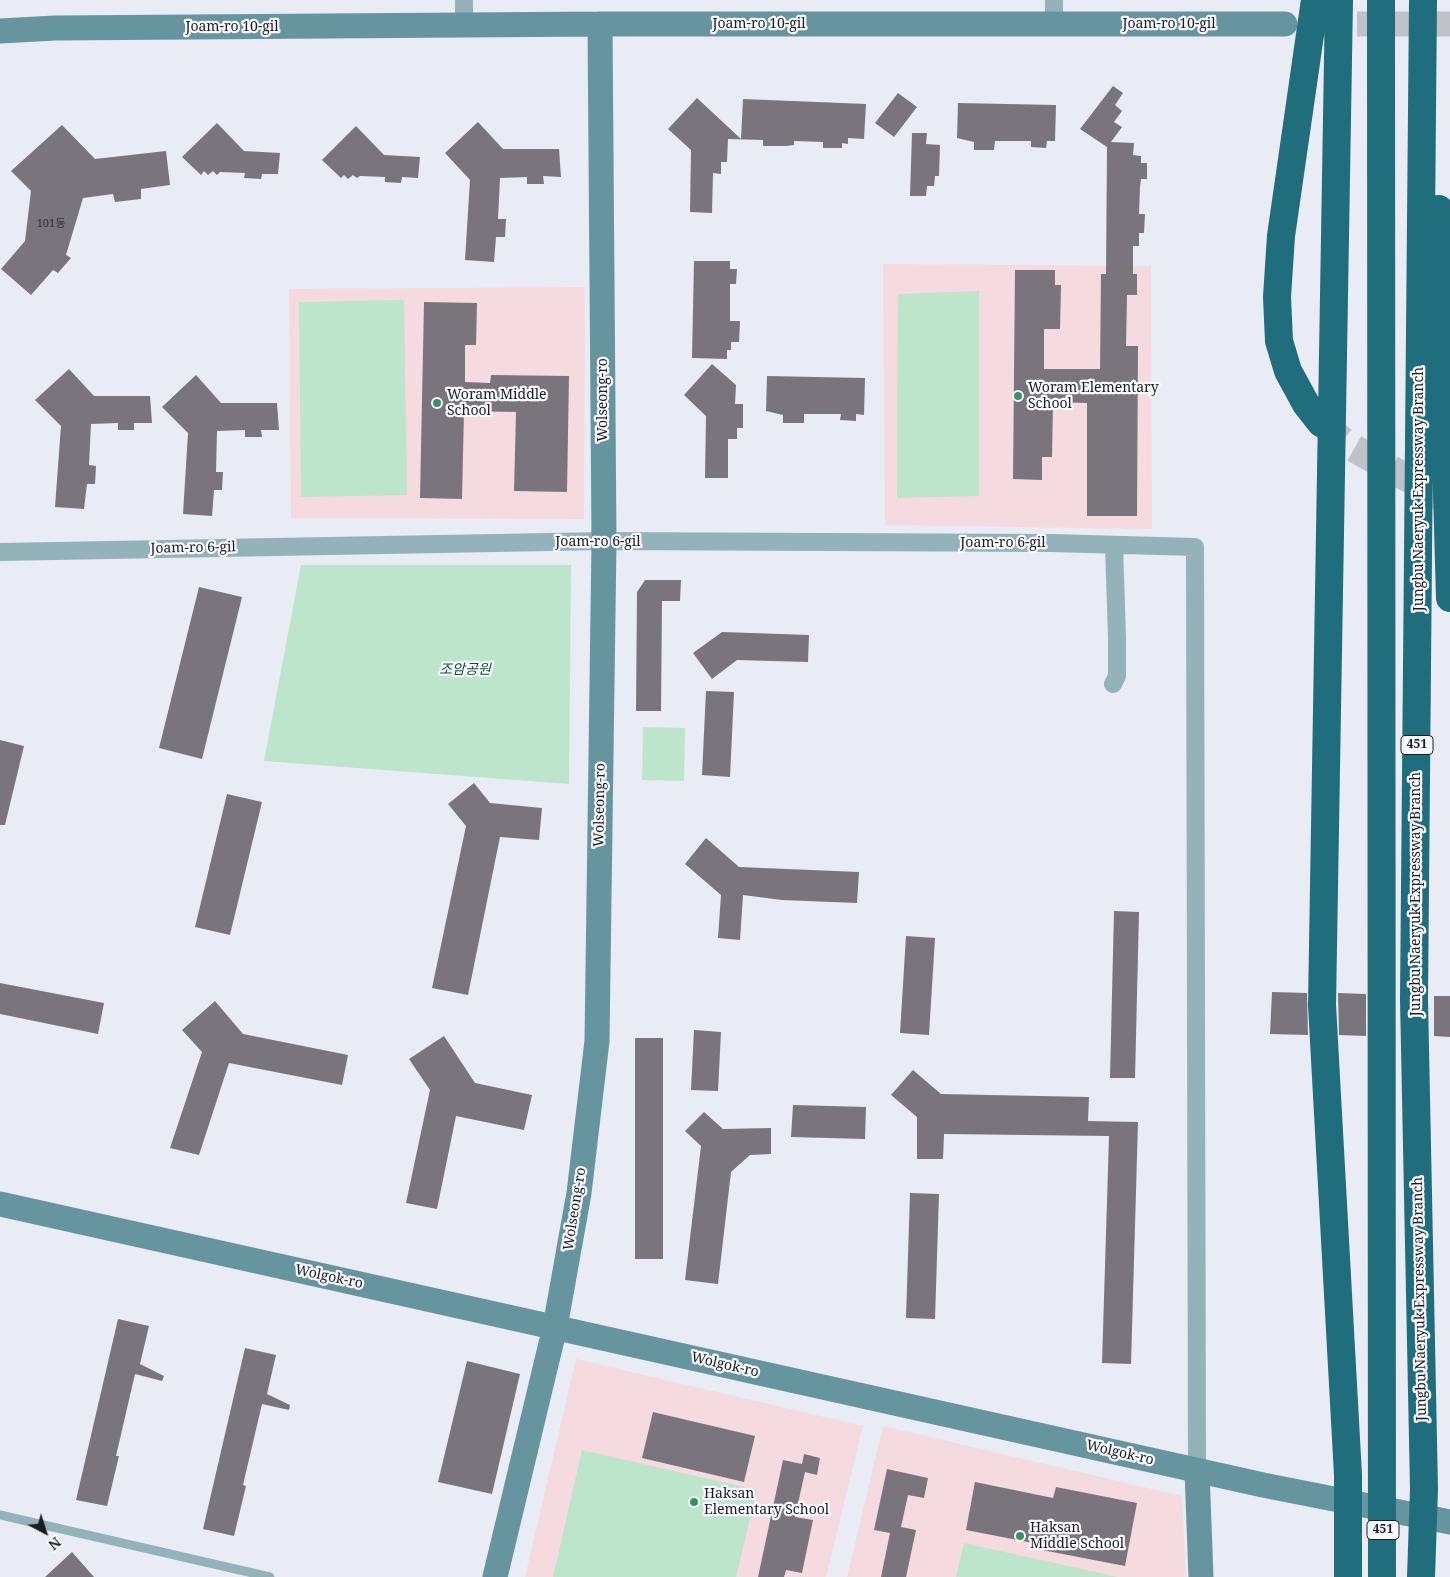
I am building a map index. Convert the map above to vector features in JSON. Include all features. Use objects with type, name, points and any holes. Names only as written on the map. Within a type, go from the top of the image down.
[{"type":"highway","points":[[1315,0],[1280,236],[1276,297],[1279,341],[1288,371],[1306,404],[1321,423]]},
{"type":"highway","points":[[1339,0],[1322,1004],[1348,1475],[1348,1577]]},
{"type":"highway","name":"451","points":[[1381,0],[1380,930],[1382,1577]]},
{"type":"highway","points":[[1425,0],[1436,104],[1450,598]]},
{"type":"highway","name":"Jungbu Naeryuk Expressway Branch","points":[[1421,1577],[1424,1489],[1414,999],[1425,0]]},
{"type":"street","points":[[464,0],[464,25]]},
{"type":"street","name":"Joam-ro 10-gil","points":[[0,31],[65,28],[600,24],[1054,12],[1285,24]]},
{"type":"street","name":"Wolseong-ro","points":[[496,1577],[555,1327],[579,1193],[597,1041],[604,541],[600,24]]},
{"type":"street","name":"Joam-ro 6-gil","points":[[0,552],[604,541],[1195,547],[1197,1471]]},
{"type":"street","points":[[1114,545],[1117,637],[1117,676],[1114,684]]},
{"type":"street","name":"Wolgok-ro","points":[[0,1204],[1197,1471],[1450,1522]]},
{"type":"street","points":[[1197,1471],[1200,1577]]},
{"type":"lane","points":[[0,1515],[270,1577]]},
{"type":"shaded area","name":"Woram Elementary School","points":[[883,264],[1151,266],[1152,529],[885,525]]},
{"type":"shaded area","name":"Woram Middle School","points":[[585,287],[584,519],[291,518],[289,289]]},
{"type":"shaded area","name":"Haksan Elementary School","points":[[576,1359],[863,1426],[826,1577],[525,1577]]},
{"type":"shaded area","name":"Haksan Middle School","points":[[883,1426],[1182,1496],[1186,1577],[847,1577]]},
{"type":"green space","points":[[979,291],[979,496],[897,498],[898,294]]},
{"type":"green space","points":[[404,300],[407,495],[301,497],[299,302]]},
{"type":"green space","name":"조암공원","points":[[301,565],[571,565],[569,784],[264,761]]},
{"type":"green space","points":[[643,727],[685,728],[684,781],[642,780]]},
{"type":"green space","points":[[582,1450],[757,1490],[736,1577],[553,1577]]},
{"type":"green space","points":[[964,1543],[1118,1577],[956,1577]]},
{"type":"building","points":[[1113,86],[1123,93],[1115,105],[1122,111],[1114,122],[1122,127],[1111,142],[1134,143],[1133,155],[1141,156],[1141,163],[1147,163],[1147,179],[1141,179],[1140,187],[1139,214],[1145,214],[1144,233],[1139,233],[1139,246],[1133,246],[1133,274],[1137,274],[1137,295],[1127,295],[1126,346],[1138,346],[1137,516],[1087,516],[1087,403],[1053,402],[1052,457],[1042,457],[1042,480],[1013,479],[1015,270],[1055,270],[1055,285],[1061,285],[1060,329],[1044,329],[1044,369],[1100,369],[1101,274],[1106,274],[1107,147],[1080,129]]},
{"type":"building","points":[[898,93],[917,107],[894,137],[875,123]]},
{"type":"building","points":[[697,98],[741,139],[743,99],[866,104],[864,139],[848,138],[848,144],[842,143],[842,148],[823,148],[823,142],[794,141],[794,145],[763,146],[763,140],[728,139],[727,162],[721,162],[721,174],[713,173],[712,213],[690,212],[691,150],[668,129]]},
{"type":"building","points":[[958,103],[1056,105],[1055,141],[1047,141],[1046,148],[1031,147],[1031,141],[995,141],[994,150],[974,150],[974,142],[957,138]]},
{"type":"building","points":[[478,122],[503,149],[559,149],[561,177],[543,176],[544,184],[527,184],[527,177],[500,178],[498,219],[506,219],[505,237],[496,237],[494,262],[465,260],[470,180],[445,153]]},
{"type":"building","points":[[217,123],[244,151],[280,153],[278,174],[262,174],[261,179],[244,178],[245,173],[220,172],[217,175],[213,171],[208,175],[204,171],[201,175],[182,157]]},
{"type":"building","points":[[62,125],[95,159],[166,151],[170,185],[141,189],[141,199],[115,202],[113,194],[83,198],[66,255],[71,258],[58,273],[53,270],[31,295],[1,269],[25,241],[31,191],[11,171]]},
{"type":"building","points":[[356,126],[384,155],[420,157],[418,178],[402,177],[401,183],[385,182],[385,177],[360,176],[357,178],[353,175],[348,179],[344,175],[341,178],[322,160]]},
{"type":"building","points":[[912,133],[927,133],[926,144],[940,145],[939,176],[935,176],[934,186],[927,186],[926,196],[910,196]]},
{"type":"building","points":[[694,261],[730,261],[730,269],[737,269],[736,284],[730,284],[730,321],[740,321],[739,342],[731,342],[731,350],[727,350],[727,359],[692,358]]},
{"type":"building","points":[[424,302],[477,303],[476,345],[465,345],[465,382],[490,383],[491,375],[569,376],[567,492],[514,491],[516,412],[464,411],[462,499],[420,498]]},
{"type":"building","points":[[712,364],[736,385],[735,404],[743,404],[743,428],[737,428],[737,439],[728,439],[728,478],[705,478],[706,416],[684,395]]},
{"type":"building","points":[[69,369],[94,396],[150,396],[152,423],[134,423],[134,430],[118,430],[118,423],[91,424],[89,465],[96,466],[95,484],[87,484],[84,509],[55,507],[61,426],[35,400]]},
{"type":"building","points":[[196,375],[221,403],[277,403],[279,430],[261,430],[262,437],[245,437],[245,430],[217,431],[216,472],[223,472],[222,490],[214,490],[212,516],[183,514],[188,433],[162,407]]},
{"type":"building","points":[[767,376],[865,378],[864,415],[856,414],[856,421],[840,420],[841,414],[804,414],[804,423],[783,423],[783,415],[766,411]]},
{"type":"building","points":[[645,580],[681,580],[680,601],[662,601],[661,711],[636,711],[637,592]]},
{"type":"building","points":[[199,587],[242,597],[202,759],[159,748]]},
{"type":"building","points":[[722,632],[809,635],[808,662],[737,660],[712,679],[693,653]]},
{"type":"building","points":[[706,691],[734,692],[730,777],[702,775]]},
{"type":"building","points":[[0,740],[24,746],[5,825],[0,825]]},
{"type":"building","points":[[474,783],[490,803],[542,808],[539,840],[500,837],[468,995],[432,988],[466,826],[448,804]]},
{"type":"building","points":[[227,794],[262,802],[230,935],[195,927]]},
{"type":"building","points":[[706,838],[739,867],[859,872],[857,903],[782,900],[743,895],[740,940],[718,938],[721,895],[685,864]]},
{"type":"building","points":[[1114,911],[1139,912],[1135,1078],[1110,1078]]},
{"type":"building","points":[[906,936],[935,938],[929,1035],[900,1033]]},
{"type":"building","points":[[0,983],[104,1003],[98,1034],[0,1014]]},
{"type":"building","points":[[1272,992],[1307,993],[1308,1035],[1270,1034]]},
{"type":"building","points":[[1338,993],[1366,994],[1366,1036],[1339,1035]]},
{"type":"building","points":[[1434,996],[1450,996],[1450,1037],[1434,1036]]},
{"type":"building","points":[[215,1001],[243,1034],[348,1055],[342,1085],[229,1063],[199,1155],[170,1148],[202,1052],[182,1030]]},
{"type":"building","points":[[694,1030],[721,1032],[718,1091],[691,1090]]},
{"type":"building","points":[[444,1036],[475,1083],[532,1095],[524,1130],[456,1116],[437,1209],[406,1203],[430,1090],[409,1059]]},
{"type":"building","points":[[635,1038],[663,1038],[663,1259],[635,1259]]},
{"type":"building","points":[[913,1070],[941,1094],[1089,1097],[1088,1121],[1138,1122],[1131,1364],[1102,1363],[1109,1136],[944,1134],[943,1159],[917,1159],[917,1117],[891,1095]]},
{"type":"building","points":[[793,1105],[866,1107],[865,1139],[791,1137]]},
{"type":"building","points":[[704,1112],[723,1129],[771,1128],[771,1154],[750,1155],[731,1172],[718,1284],[685,1280],[701,1146],[685,1131]]},
{"type":"building","points":[[910,1193],[939,1194],[935,1319],[906,1318]]},
{"type":"building","points":[[118,1319],[149,1326],[140,1364],[164,1376],[162,1381],[135,1374],[116,1456],[119,1456],[107,1506],[76,1500]]},
{"type":"building","points":[[245,1348],[276,1355],[267,1394],[290,1405],[289,1410],[262,1404],[243,1485],[246,1486],[234,1536],[203,1529]]},
{"type":"building","points":[[467,1361],[520,1374],[492,1494],[438,1482]]},
{"type":"building","points":[[653,1412],[755,1436],[744,1482],[642,1458]]},
{"type":"building","points":[[804,1454],[820,1458],[817,1475],[805,1472],[795,1517],[813,1520],[802,1573],[786,1570],[784,1577],[758,1577],[783,1460],[802,1464]]},
{"type":"building","points":[[887,1469],[928,1478],[924,1498],[908,1495],[901,1527],[916,1530],[906,1577],[881,1577],[890,1533],[874,1530]]},
{"type":"building","points":[[975,1482],[1053,1498],[1056,1487],[1137,1503],[1125,1566],[1042,1550],[1043,1545],[966,1530]]},
{"type":"building","points":[[72,1552],[94,1577],[45,1577]]},
{"type":"tunnel","points":[[1320,24],[1450,24]]},
{"type":"tunnel","points":[[1321,423],[1348,445],[1450,502]]},
{"type":"place","name":"Woram Elementary School","points":[[1018,396]]},
{"type":"place","name":"Woram Middle School","points":[[437,403]]},
{"type":"place","name":"Haksan Elementary School","points":[[694,1502]]},
{"type":"place","name":"Haksan Middle School","points":[[1020,1536]]}]
